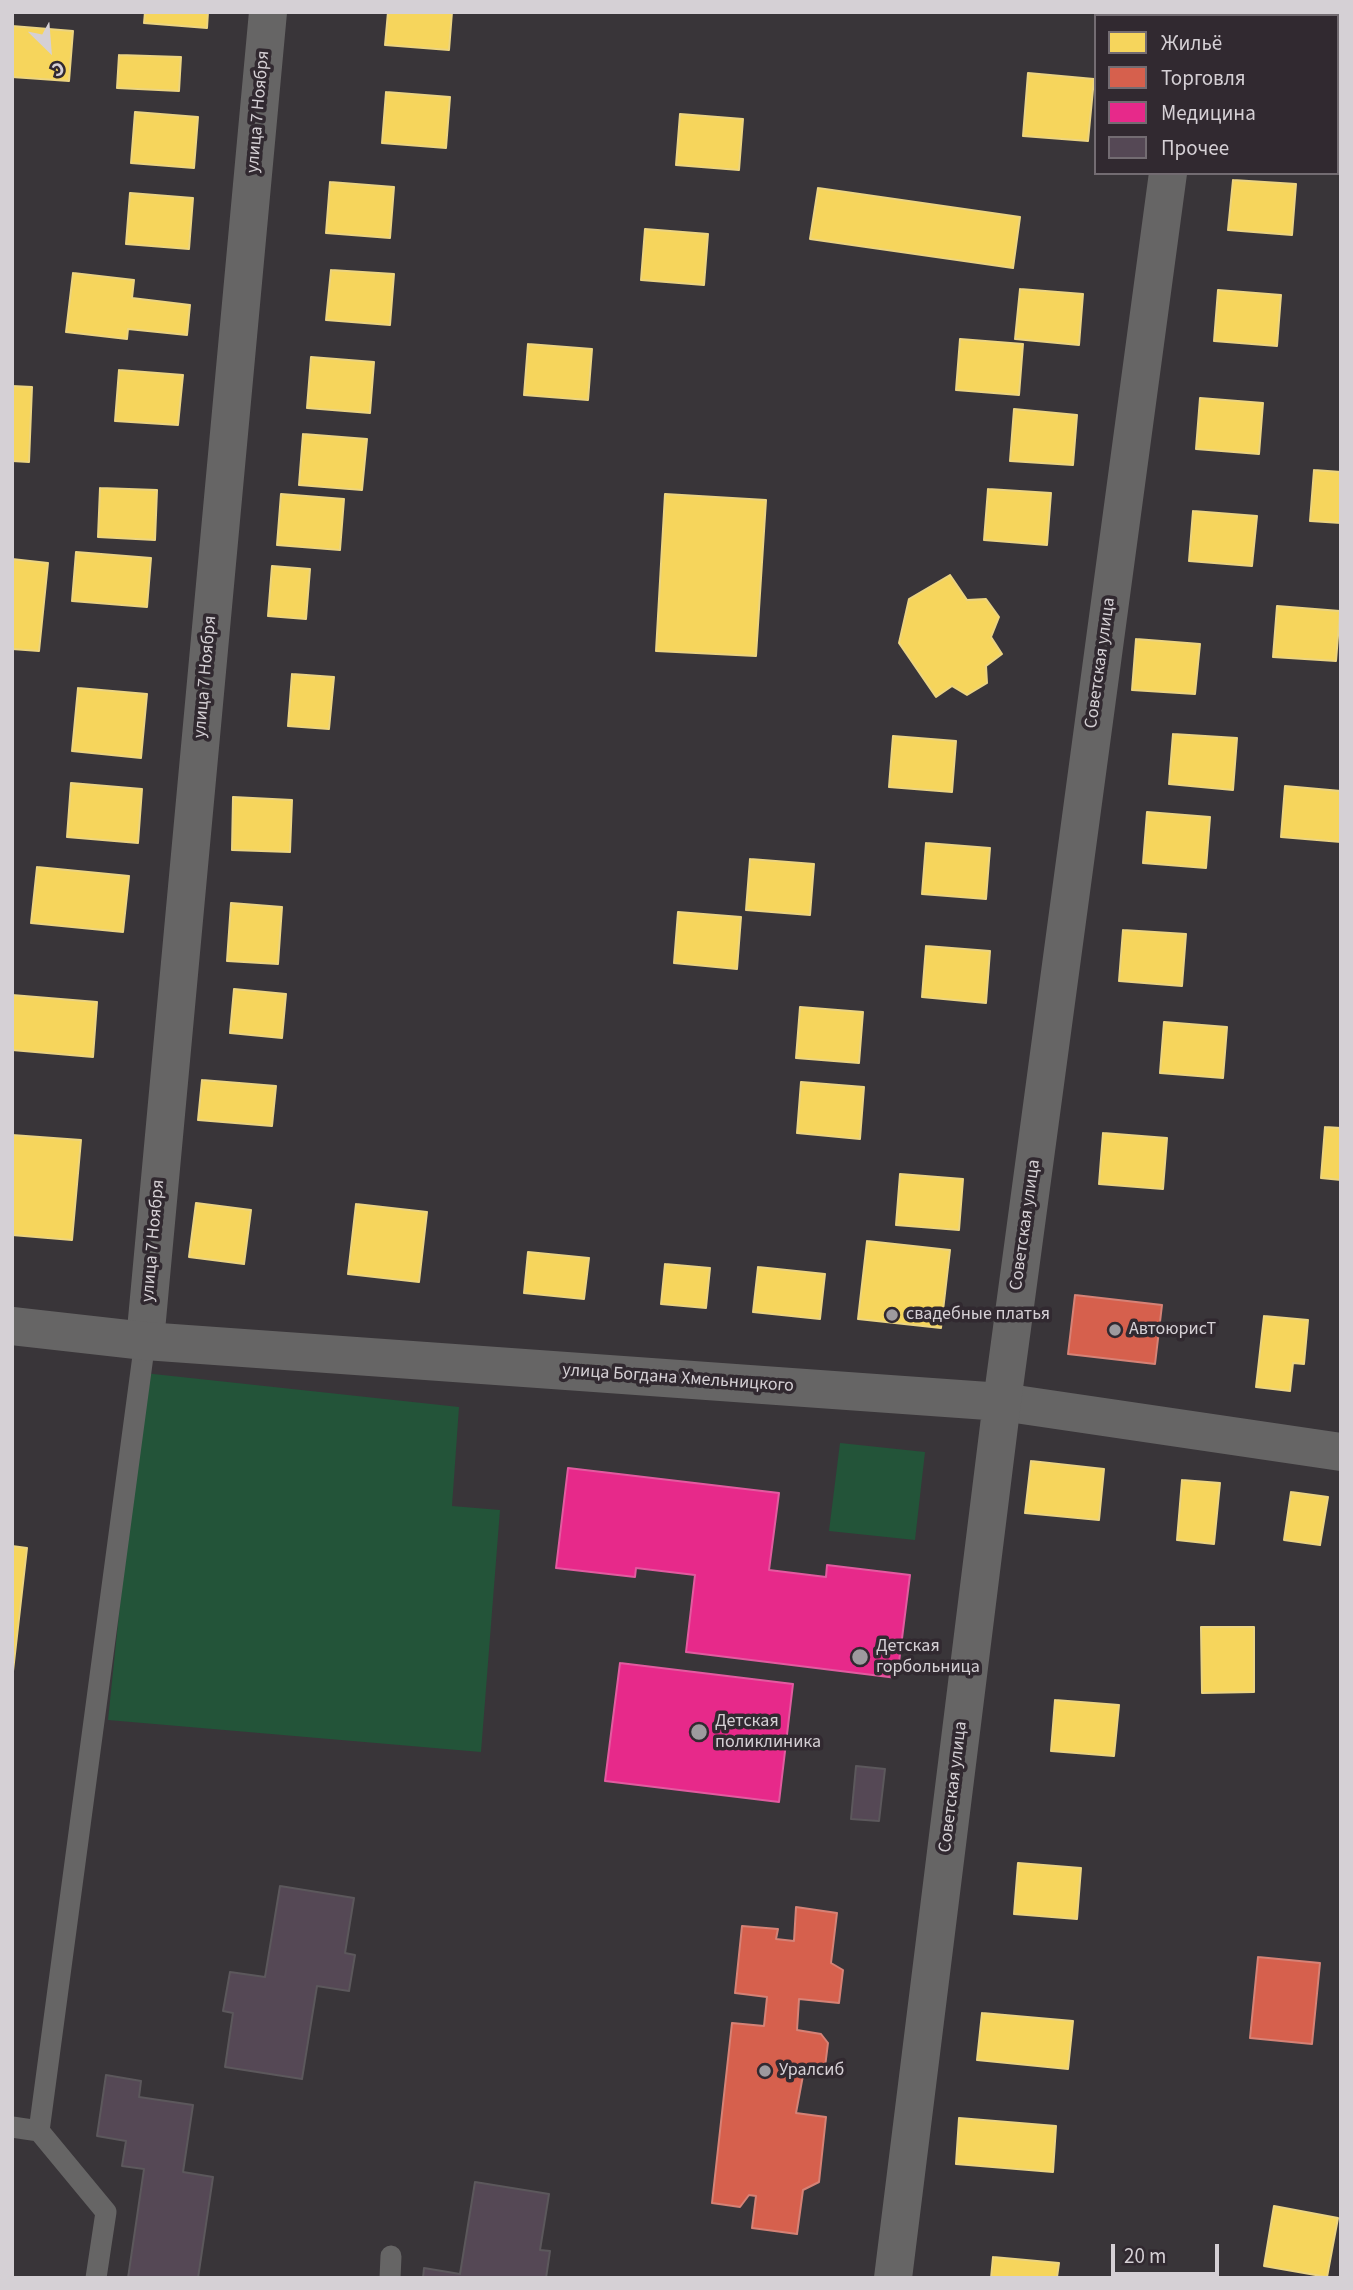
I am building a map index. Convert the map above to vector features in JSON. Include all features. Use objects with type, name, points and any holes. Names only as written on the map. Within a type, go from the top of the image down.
[{"type":"street","name":"улица 7 Ноября","points":[[145,1341],[268,12]]},
{"type":"street","name":"Советская улица","points":[[893,2278],[1002,1402],[1168,175]]},
{"type":"street","name":"улица Богдана Хмельницкого","points":[[12,1326],[145,1341],[1002,1402],[1341,1452]]},
{"type":"lane","points":[[39,2131],[145,1341]]},
{"type":"lane","points":[[12,2127],[39,2131],[106,2212],[96,2278]]},
{"type":"lane","points":[[390,2278],[391,2256]]},
{"type":"green space","points":[[144,1373],[459,1407],[452,1506],[500,1510],[481,1752],[108,1720]]},
{"type":"green space","points":[[840,1443],[925,1452],[915,1540],[829,1531]]},
{"type":"building: Жильё","points":[[145,12],[208,12],[207,28],[144,23]]},
{"type":"building: Жильё","points":[[388,12],[452,12],[449,50],[385,45]]},
{"type":"building: Жильё","points":[[12,26],[73,31],[69,81],[12,77]]},
{"type":"building: Жильё","points":[[119,55],[181,57],[179,91],[117,88]]},
{"type":"building: Жильё","points":[[1028,73],[1094,79],[1088,141],[1023,136]]},
{"type":"building: Жильё","points":[[386,92],[450,97],[446,148],[382,143]]},
{"type":"building: Жильё","points":[[135,112],[198,117],[194,168],[131,163]]},
{"type":"building: Жильё","points":[[680,114],[743,119],[739,170],[676,165]]},
{"type":"building: Жильё","points":[[1233,180],[1296,184],[1292,235],[1228,230]]},
{"type":"building: Жильё","points":[[330,182],[394,187],[390,238],[326,233]]},
{"type":"building: Жильё","points":[[818,188],[1020,217],[1013,268],[810,239]]},
{"type":"building: Жильё","points":[[130,193],[193,198],[189,249],[126,244]]},
{"type":"building: Жильё","points":[[645,229],[708,234],[704,285],[641,280]]},
{"type":"building: Жильё","points":[[331,270],[394,274],[390,325],[326,320]]},
{"type":"building: Жильё","points":[[73,273],[134,280],[132,298],[190,305],[187,335],[128,329],[127,339],[66,332]]},
{"type":"building: Жильё","points":[[1020,289],[1083,294],[1079,345],[1015,339]]},
{"type":"building: Жильё","points":[[1218,290],[1281,295],[1277,346],[1214,341]]},
{"type":"building: Жильё","points":[[960,339],[1023,344],[1019,395],[956,390]]},
{"type":"building: Жильё","points":[[528,344],[592,349],[588,400],[524,395]]},
{"type":"building: Жильё","points":[[311,357],[374,362],[370,413],[307,408]]},
{"type":"building: Жильё","points":[[119,370],[183,375],[178,425],[115,421]]},
{"type":"building: Жильё","points":[[12,386],[32,387],[29,462],[12,461]]},
{"type":"building: Жильё","points":[[1200,398],[1263,403],[1259,454],[1196,449]]},
{"type":"building: Жильё","points":[[1014,409],[1077,415],[1073,465],[1010,461]]},
{"type":"building: Жильё","points":[[303,434],[367,439],[362,490],[299,485]]},
{"type":"building: Жильё","points":[[1314,470],[1341,472],[1341,523],[1310,521]]},
{"type":"building: Жильё","points":[[100,488],[157,490],[155,540],[98,537]]},
{"type":"building: Жильё","points":[[988,489],[1051,493],[1047,545],[984,540]]},
{"type":"building: Жильё","points":[[281,494],[344,499],[340,550],[277,545]]},
{"type":"building: Жильё","points":[[665,494],[766,500],[756,656],[656,651]]},
{"type":"building: Жильё","points":[[1193,511],[1257,516],[1252,566],[1189,561]]},
{"type":"building: Жильё","points":[[76,552],[151,558],[147,607],[72,601]]},
{"type":"building: Жильё","points":[[12,559],[48,563],[39,651],[12,649]]},
{"type":"building: Жильё","points":[[272,566],[310,569],[306,619],[268,616]]},
{"type":"building: Жильё","points":[[950,575],[967,600],[986,599],[999,617],[991,637],[1002,654],[986,666],[987,683],[967,695],[952,686],[936,697],[899,643],[909,599]]},
{"type":"building: Жильё","points":[[1277,606],[1340,611],[1336,661],[1273,657]]},
{"type":"building: Жильё","points":[[1136,639],[1200,644],[1195,694],[1132,690]]},
{"type":"building: Жильё","points":[[292,674],[334,677],[329,729],[288,726]]},
{"type":"building: Жильё","points":[[78,688],[147,694],[141,758],[72,751]]},
{"type":"building: Жильё","points":[[1173,734],[1237,738],[1233,790],[1169,784]]},
{"type":"building: Жильё","points":[[893,736],[956,741],[952,792],[889,787]]},
{"type":"building: Жильё","points":[[71,783],[142,789],[138,843],[67,837]]},
{"type":"building: Жильё","points":[[1285,786],[1341,791],[1341,842],[1281,837]]},
{"type":"building: Жильё","points":[[233,797],[292,800],[290,852],[232,850]]},
{"type":"building: Жильё","points":[[1147,812],[1210,817],[1206,868],[1143,863]]},
{"type":"building: Жильё","points":[[926,843],[990,848],[986,899],[922,894]]},
{"type":"building: Жильё","points":[[750,859],[814,864],[810,915],[746,910]]},
{"type":"building: Жильё","points":[[37,867],[129,876],[123,932],[31,923]]},
{"type":"building: Жильё","points":[[231,903],[282,907],[278,964],[227,961]]},
{"type":"building: Жильё","points":[[678,912],[741,917],[737,969],[674,963]]},
{"type":"building: Жильё","points":[[1123,930],[1186,934],[1182,986],[1119,981]]},
{"type":"building: Жильё","points":[[926,946],[990,951],[986,1003],[922,997]]},
{"type":"building: Жильё","points":[[234,989],[286,994],[282,1038],[230,1033]]},
{"type":"building: Жильё","points":[[12,995],[97,1002],[93,1057],[12,1050]]},
{"type":"building: Жильё","points":[[800,1007],[863,1012],[859,1063],[796,1058]]},
{"type":"building: Жильё","points":[[1164,1022],[1227,1027],[1223,1078],[1160,1073]]},
{"type":"building: Жильё","points":[[202,1080],[276,1086],[272,1126],[198,1120]]},
{"type":"building: Жильё","points":[[801,1082],[864,1087],[860,1139],[797,1133]]},
{"type":"building: Жильё","points":[[1325,1127],[1341,1128],[1341,1180],[1321,1178]]},
{"type":"building: Жильё","points":[[1103,1133],[1167,1138],[1163,1189],[1099,1184]]},
{"type":"building: Жильё","points":[[12,1135],[81,1140],[72,1240],[12,1235]]},
{"type":"building: Жильё","points":[[900,1174],[963,1179],[959,1230],[896,1225]]},
{"type":"building: Жильё","points":[[196,1203],[251,1210],[244,1264],[189,1257]]},
{"type":"building: Жильё","points":[[356,1204],[427,1212],[419,1282],[348,1274]]},
{"type":"building: Жильё","points":[[867,1241],[950,1250],[941,1328],[858,1319]]},
{"type":"building: Жильё","points":[[528,1252],[589,1258],[584,1299],[524,1293]]},
{"type":"building: Жильё","points":[[665,1264],[710,1268],[706,1308],[661,1304]]},
{"type":"building: Жильё","points":[[758,1267],[825,1274],[820,1319],[753,1312]]},
{"type":"building: Жильё","points":[[1264,1316],[1308,1320],[1304,1364],[1293,1363],[1290,1391],[1256,1387]]},
{"type":"building: Жильё","points":[[1031,1461],[1104,1469],[1099,1520],[1025,1513]]},
{"type":"building: Жильё","points":[[1182,1480],[1220,1483],[1214,1544],[1177,1540]]},
{"type":"building: Жильё","points":[[1291,1492],[1328,1497],[1320,1545],[1284,1540]]},
{"type":"building: Жильё","points":[[12,1546],[27,1548],[12,1680]]},
{"type":"building: Жильё","points":[[1201,1627],[1254,1627],[1254,1692],[1202,1693]]},
{"type":"building: Жильё","points":[[1055,1700],[1119,1705],[1114,1756],[1051,1751]]},
{"type":"building: Жильё","points":[[1018,1863],[1081,1868],[1077,1919],[1014,1914]]},
{"type":"building: Жильё","points":[[982,2013],[1073,2021],[1068,2069],[977,2060]]},
{"type":"building: Жильё","points":[[959,2118],[1056,2126],[1053,2172],[956,2164]]},
{"type":"building: Жильё","points":[[1274,2206],[1338,2218],[1327,2277],[1264,2266]]},
{"type":"building: Жильё","points":[[993,2257],[1059,2263],[1057,2277],[1069,2278],[991,2278]]},
{"type":"building: Торговля","points":[[1075,1295],[1162,1305],[1155,1364],[1068,1354]]},
{"type":"building: Торговля","name":"Уралсиб","points":[[796,1907],[837,1913],[831,1963],[843,1970],[839,2003],[799,1999],[797,2030],[821,2034],[828,2043],[825,2067],[817,2073],[804,2070],[796,2113],[826,2117],[819,2182],[803,2190],[797,2234],[752,2228],[756,2196],[749,2195],[740,2207],[712,2203],[732,2023],[764,2026],[767,1997],[735,1993],[742,1926],[778,1929],[776,1939],[794,1941]]},
{"type":"building: Торговля","points":[[1258,1957],[1320,1963],[1312,2044],[1250,2038]]},
{"type":"building: Медицина","points":[[568,1468],[779,1493],[769,1570],[826,1577],[827,1565],[910,1575],[897,1678],[686,1652],[695,1575],[636,1568],[635,1577],[556,1568]]},
{"type":"building: Медицина","name":"Детская поликлиника","points":[[620,1663],[793,1684],[779,1802],[605,1781]]},
{"type":"building: Прочее","points":[[856,1766],[885,1769],[879,1821],[851,1819]]},
{"type":"building: Прочее","points":[[280,1886],[354,1898],[345,1953],[355,1955],[349,1991],[317,1986],[302,2079],[225,2067],[233,2013],[223,2011],[230,1972],[265,1977]]},
{"type":"building: Прочее","points":[[106,2075],[141,2081],[139,2097],[193,2105],[183,2172],[213,2177],[198,2278],[128,2278],[144,2169],[122,2166],[126,2141],[97,2136]]},
{"type":"building: Прочее","points":[[475,2182],[549,2194],[540,2250],[550,2251],[546,2278],[423,2278],[424,2268],[460,2274]]},
{"type":"place","name":"свадебные платья","points":[[892,1315]]},
{"type":"place","name":"АвтоюрисТ","points":[[1115,1330]]},
{"type":"place","name":"Детская горбольница","points":[[860,1657]]},
{"type":"place","name":"Детская поликлиника","points":[[699,1732]]},
{"type":"place","name":"Уралсиб","points":[[765,2071]]}]
